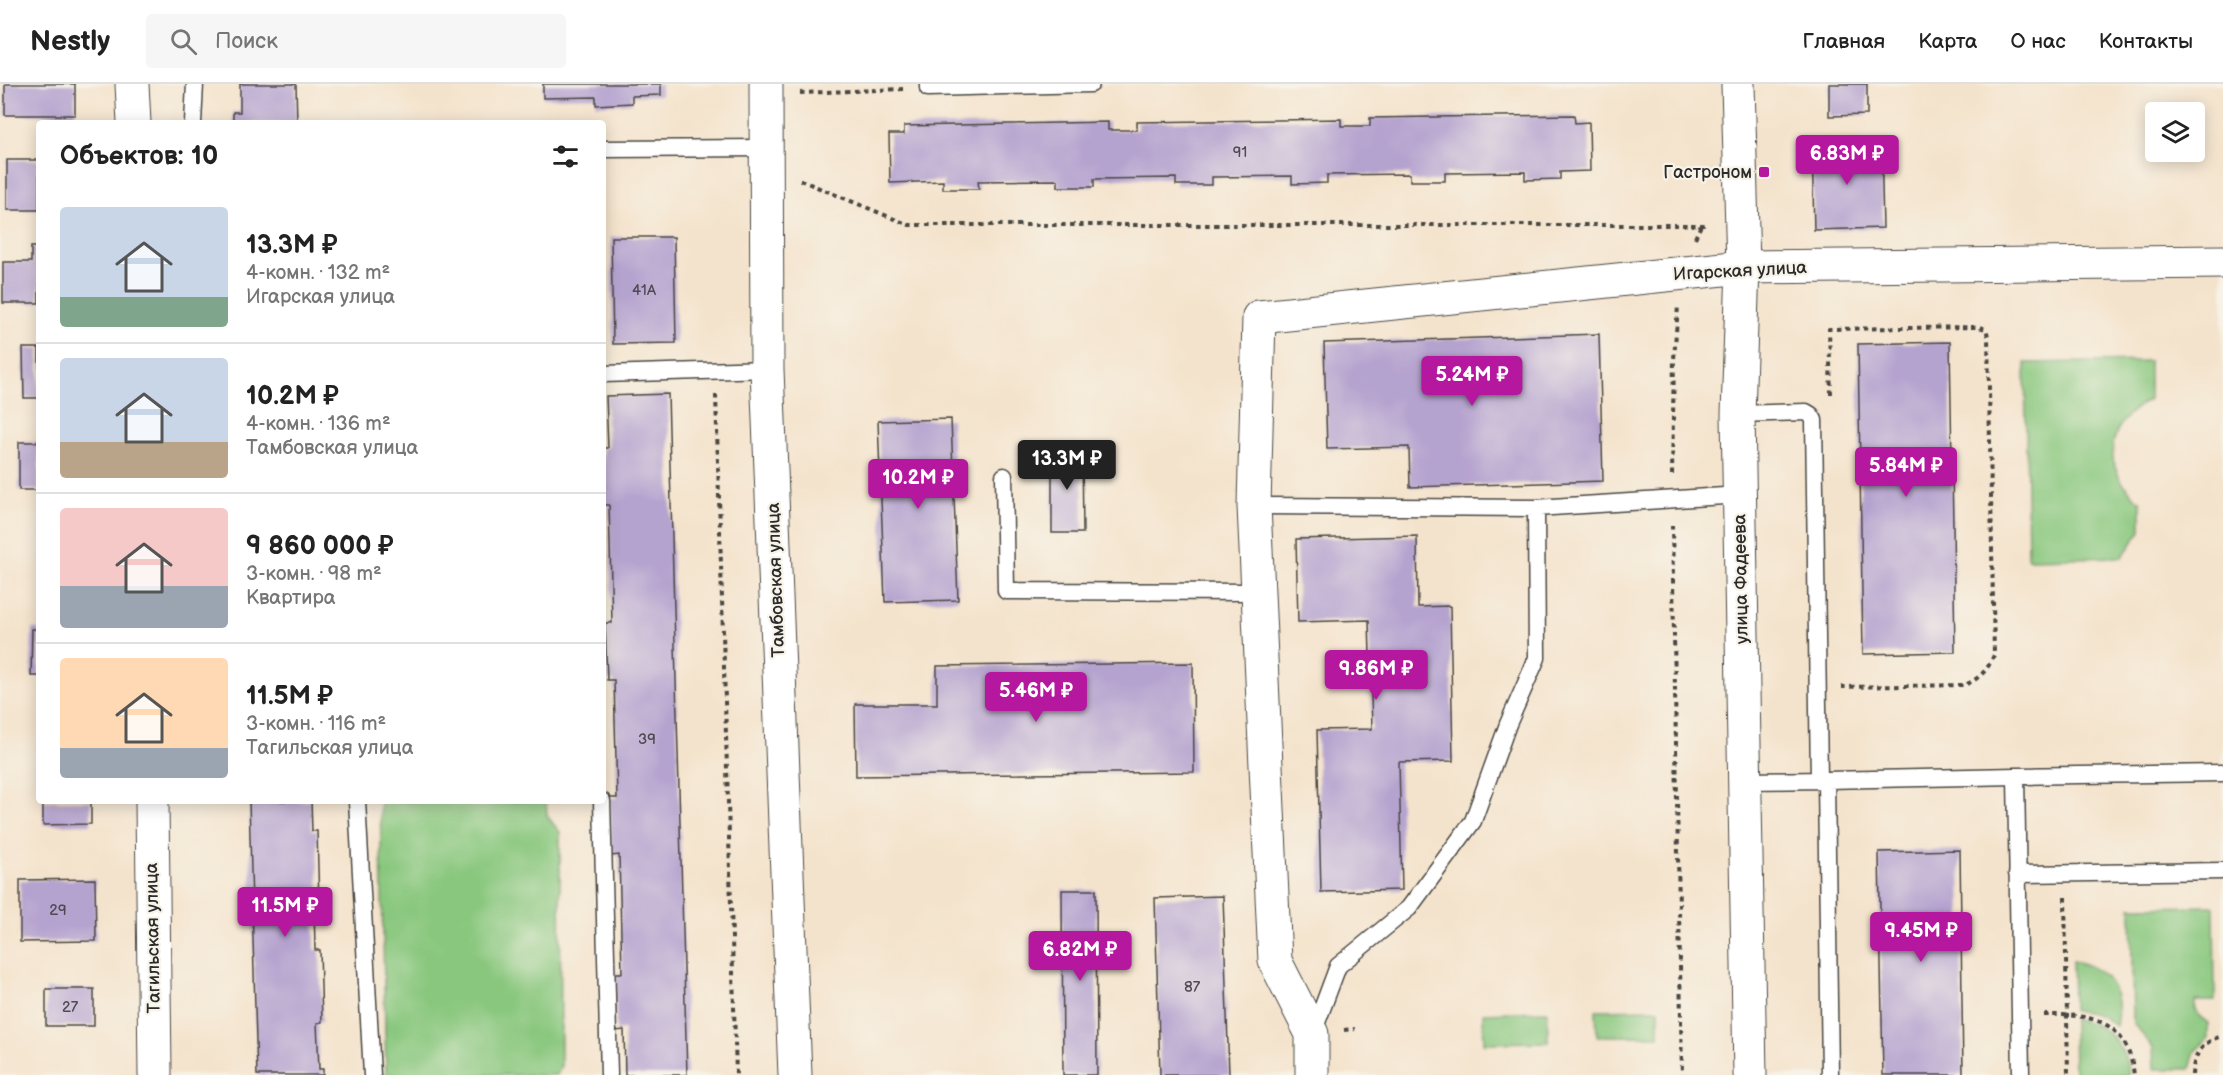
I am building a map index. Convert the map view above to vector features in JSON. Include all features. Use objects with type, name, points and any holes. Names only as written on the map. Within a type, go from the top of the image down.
[{"type":"street","points":[[132,84],[134,120]]},
{"type":"street","name":"улица Фадеева","points":[[1738,84],[1743,267],[1738,414],[1750,1075]]},
{"type":"street","name":"Тамбовская улица","points":[[766,89],[767,369],[795,1075]]},
{"type":"street","name":"Игарская улица","points":[[1254,506],[1259,317],[1743,267],[2223,262]]},
{"type":"street","points":[[1254,506],[1275,961],[1312,1034],[1312,1075]]},
{"type":"street","name":"Тагильская улица","points":[[152,804],[155,1075]]},
{"type":"lane","points":[[194,120],[195,84]]},
{"type":"lane","points":[[928,86],[1091,84]]},
{"type":"lane","points":[[606,149],[766,157]]},
{"type":"lane","points":[[606,374],[767,369]]},
{"type":"lane","points":[[1738,414],[1806,412],[1814,420],[1818,687],[1830,1075]]},
{"type":"lane","points":[[1004,476],[1006,591],[1257,592]]},
{"type":"lane","points":[[1254,506],[1536,508],[1740,495]]},
{"type":"lane","points":[[1312,1034],[1338,966],[1409,908],[1473,821],[1508,724],[1537,658],[1536,508]]},
{"type":"lane","points":[[1745,781],[2223,773]]},
{"type":"lane","points":[[2016,776],[2021,1075]]},
{"type":"lane","points":[[357,804],[372,1075]]},
{"type":"lane","points":[[602,804],[609,1075]]},
{"type":"lane","points":[[2017,874],[2223,871]]},
{"type":"path","points":[[766,89],[928,86]]},
{"type":"path","points":[[766,157],[909,225],[1741,225]]},
{"type":"path","points":[[1682,1075],[1671,500],[1674,359],[1681,274],[1701,225]]},
{"type":"path","points":[[1818,687],[1965,685],[1977,680],[1987,669],[1994,655],[1988,336],[1986,329],[1979,327],[1830,329],[1831,394]]},
{"type":"path","points":[[716,370],[736,1075]]},
{"type":"path","points":[[2065,897],[2068,1075]]},
{"type":"path","points":[[2067,1014],[2085,1015],[2101,1021],[2115,1031],[2125,1044],[2132,1060],[2134,1075]]},
{"type":"path","points":[[2192,1075],[2193,1063],[2198,1052],[2206,1043],[2223,1036]]},
{"type":"green space","points":[[2149,361],[2149,400],[2134,410],[2123,422],[2116,435],[2113,448],[2114,462],[2119,476],[2128,490],[2141,502],[2141,531],[2122,557],[2028,559],[2025,363]]},
{"type":"green space","points":[[380,804],[546,804],[547,816],[560,832],[561,1067],[557,1075],[386,1075]]},
{"type":"green space","points":[[2214,906],[2215,1001],[2195,1001],[2195,1011],[2208,1023],[2208,1039],[2195,1051],[2190,1069],[2154,1069],[2153,1048],[2133,1023],[2131,907]]},
{"type":"green space","points":[[2072,961],[2095,969],[2110,983],[2117,1002],[2116,1026],[2096,1014],[2073,1011]]},
{"type":"green space","points":[[1659,1009],[1659,1036],[1597,1036],[1596,1010]]},
{"type":"green space","points":[[1547,1011],[1548,1042],[1484,1043],[1483,1013]]},
{"type":"green space","points":[[2073,1019],[2095,1025],[2112,1037],[2123,1053],[2129,1075],[2074,1075]]},
{"type":"building","points":[[5,84],[75,84],[75,115],[5,115]]},
{"type":"building","points":[[240,84],[296,84],[297,120],[233,120],[233,112],[240,112]]},
{"type":"building","points":[[543,84],[661,84],[661,95],[632,96],[632,103],[596,105],[596,97],[543,98]]},
{"type":"building","points":[[1829,84],[1867,84],[1867,115],[1829,116]]},
{"type":"building","points":[[1574,115],[1575,123],[1589,122],[1590,171],[1560,172],[1560,179],[1525,180],[1525,172],[1445,173],[1445,181],[1410,181],[1410,174],[1327,175],[1327,183],[1292,184],[1292,176],[1212,177],[1212,185],[1176,185],[1176,178],[1094,179],[1094,187],[1058,187],[1058,180],[978,181],[979,189],[943,189],[943,181],[890,183],[889,134],[904,134],[904,126],[1108,122],[1108,130],[1137,130],[1137,122],[1341,119],[1341,126],[1370,126],[1370,118]]},
{"type":"building","points":[[1881,142],[1883,228],[1814,230],[1812,144]]},
{"type":"building","points":[[7,160],[36,160],[36,210],[7,210]]},
{"type":"building","points":[[611,237],[674,237],[676,343],[613,344]]},
{"type":"building","points":[[31,247],[36,247],[36,303],[3,303],[3,262],[31,262]]},
{"type":"building","points":[[1599,334],[1603,481],[1410,487],[1409,447],[1327,449],[1324,343]]},
{"type":"building","points":[[1950,342],[1955,652],[1863,654],[1858,344]]},
{"type":"building","points":[[23,348],[36,348],[36,398],[24,398]]},
{"type":"building","points":[[668,394],[687,1075],[625,1075],[624,1030],[616,1031],[615,973],[622,973],[619,855],[611,856],[610,798],[617,798],[614,680],[607,680],[606,652],[606,623],[612,623],[609,505],[606,505],[606,448],[608,448],[606,396]]},
{"type":"building","points":[[951,419],[958,600],[885,602],[878,421]]},
{"type":"building","points":[[19,442],[36,442],[36,490],[19,490]]},
{"type":"building","points":[[1052,448],[1082,448],[1083,533],[1052,533]]},
{"type":"building","points":[[1417,536],[1418,607],[1450,606],[1453,761],[1399,762],[1402,890],[1321,892],[1317,730],[1372,729],[1369,620],[1298,622],[1296,539]]},
{"type":"building","points":[[32,629],[36,629],[36,676],[31,676]]},
{"type":"building","points":[[1193,663],[1194,772],[856,776],[855,704],[937,704],[937,666]]},
{"type":"building","points":[[43,804],[91,804],[91,824],[43,825]]},
{"type":"building","points":[[249,804],[311,804],[312,831],[317,831],[319,903],[314,903],[315,950],[320,950],[322,1022],[317,1023],[319,1069],[323,1069],[323,1075],[257,1075]]},
{"type":"building","points":[[1960,850],[1963,1075],[1883,1075],[1879,852]]},
{"type":"building","points":[[95,879],[96,941],[20,942],[20,880]]},
{"type":"building","points":[[1062,890],[1096,890],[1097,1075],[1063,1075]]},
{"type":"building","points":[[1223,896],[1229,1075],[1160,1075],[1155,898]]},
{"type":"building","points":[[46,989],[94,989],[94,1026],[46,1026]]},
{"type":"place","name":"Гастроном","points":[[1764,172]]}]
